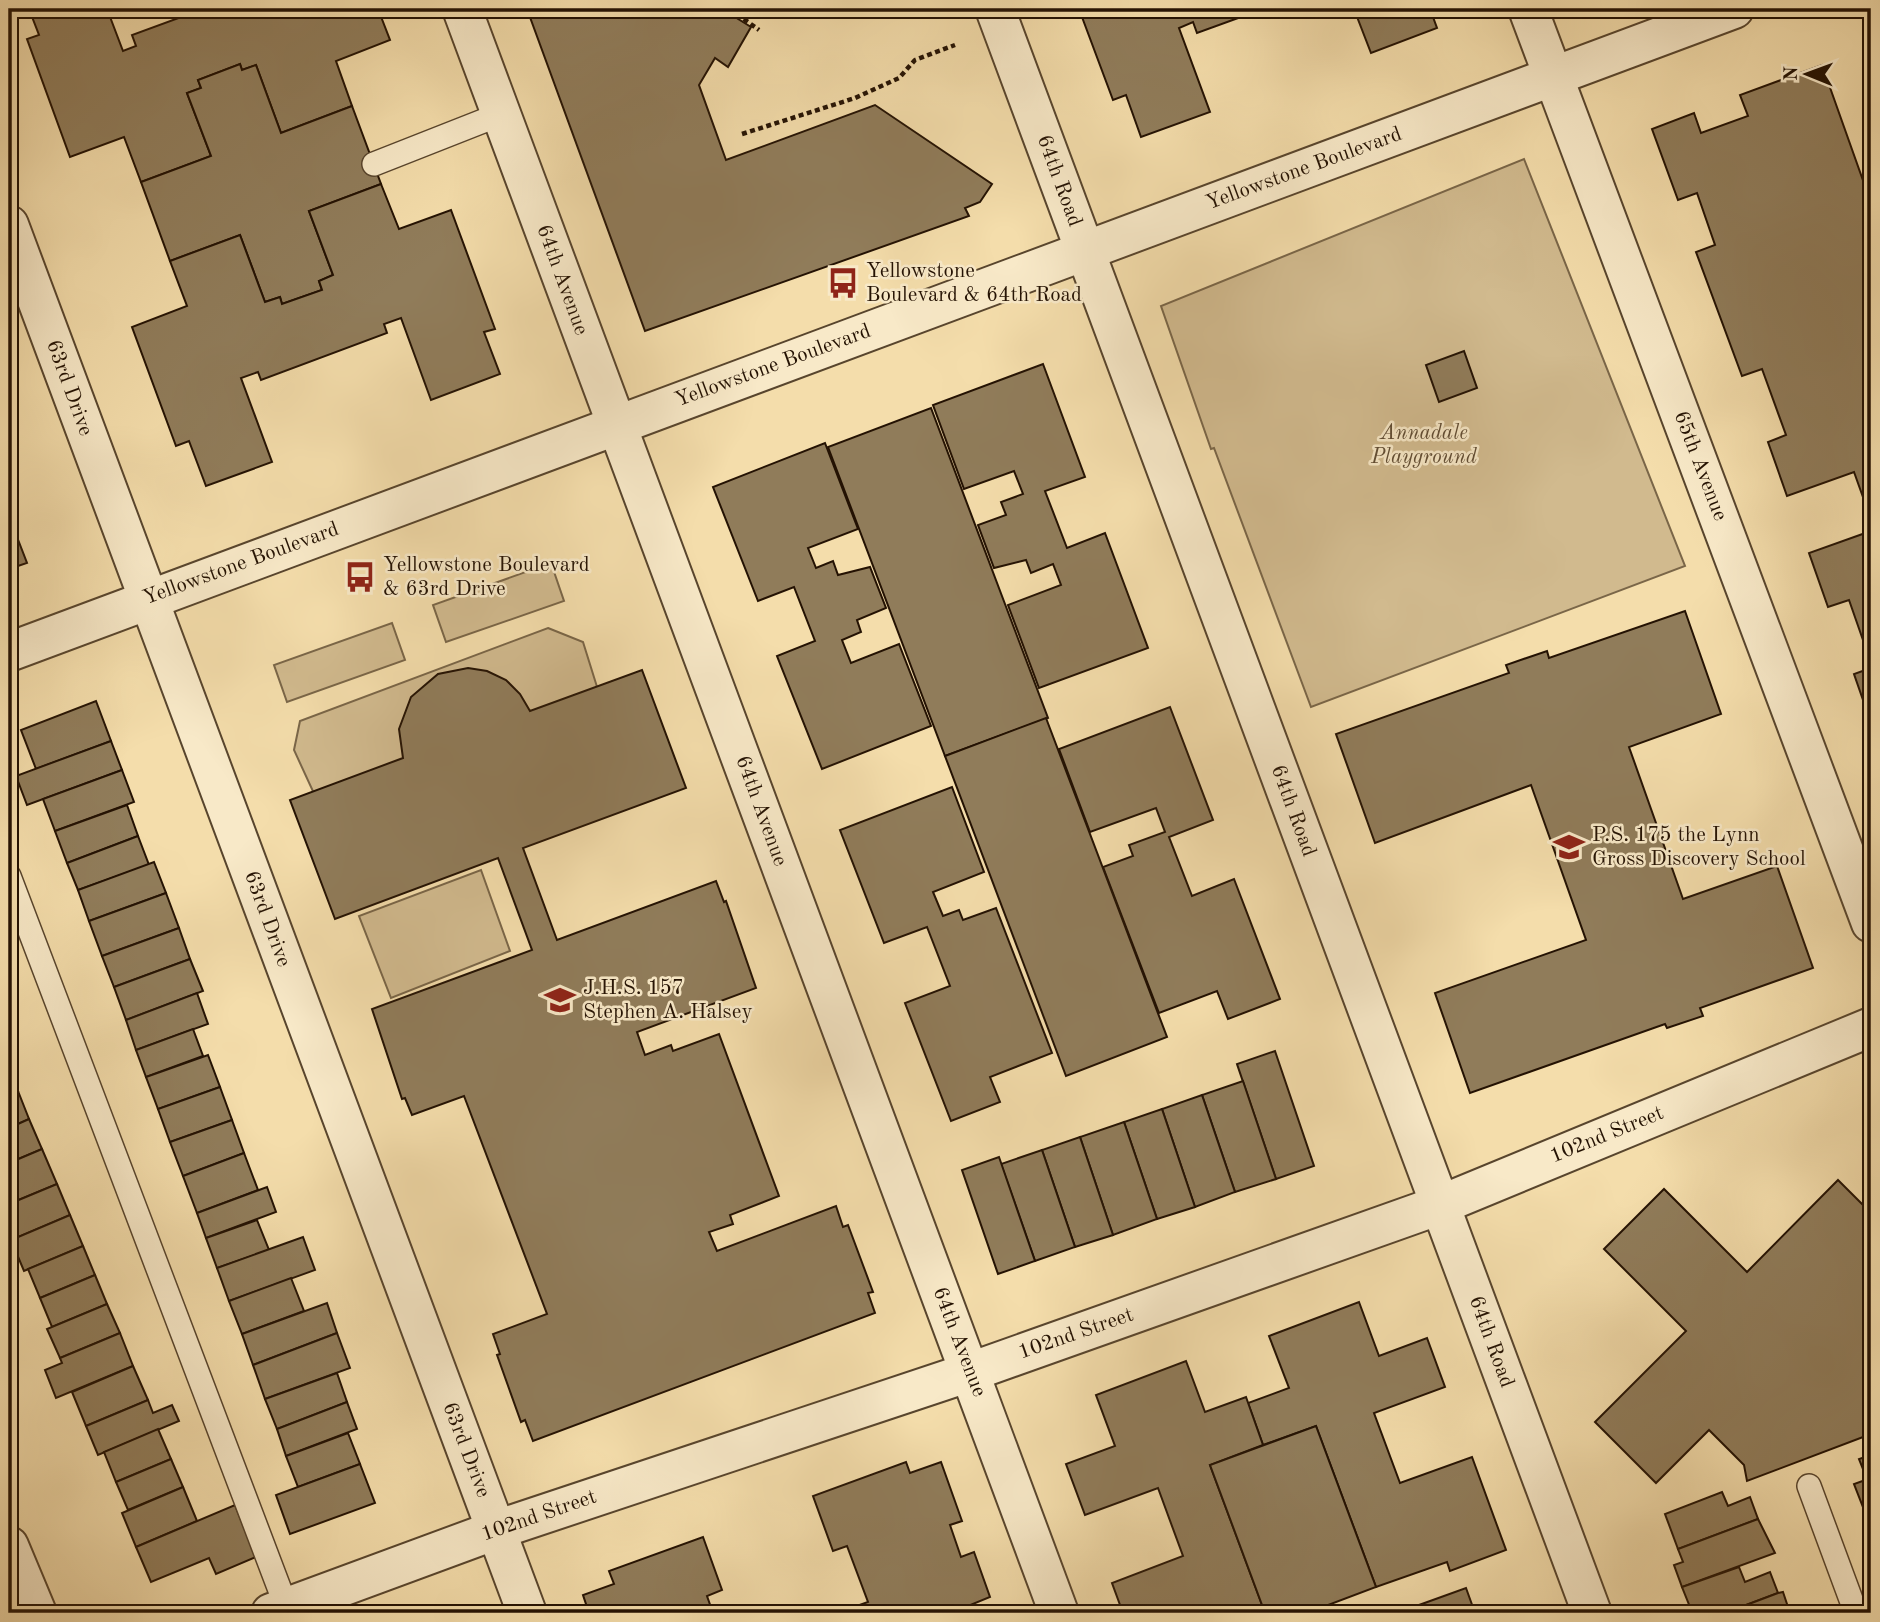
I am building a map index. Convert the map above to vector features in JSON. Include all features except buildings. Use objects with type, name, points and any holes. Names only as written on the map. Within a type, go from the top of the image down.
[{"type":"street","name":"64th Avenue","points":[[462,9],[1059,1613]]},
{"type":"street","name":"64th Road","points":[[995,9],[1592,1613]]},
{"type":"street","name":"65th Avenue","points":[[1528,9],[1871,923]]},
{"type":"street","name":"Yellowstone Boulevard","points":[[9,652],[1734,9]]},
{"type":"street","name":"63rd Drive","points":[[9,225],[527,1613]]},
{"type":"street","name":"102nd Street","points":[[278,1610],[496,1530],[970,1372],[1440,1205],[1871,1027]]},
{"type":"street","points":[[9,1546],[37,1613]]},
{"type":"lane","points":[[374,164],[501,114]]},
{"type":"lane","points":[[9,876],[278,1610]]},
{"type":"lane","points":[[1809,1486],[1856,1613]]},
{"type":"path","points":[[730,9],[759,30]]},
{"type":"path","points":[[742,134],[855,98],[899,78],[915,60],[955,45]]},
{"type":"green space","name":"Annadale Playground","points":[[1524,159],[1685,566],[1311,707],[1214,448],[1211,449],[1161,306]]},
{"type":"green space","points":[[551,563],[564,601],[446,642],[433,605]]},
{"type":"green space","points":[[392,623],[405,660],[287,702],[274,665]]},
{"type":"green space","points":[[548,628],[583,642],[603,706],[317,800],[294,750],[300,721]]},
{"type":"green space","points":[[481,870],[510,951],[391,998],[359,916]]},
{"type":"place","name":"Yellowstone Boulevard & 64th Road","points":[[843,283]]},
{"type":"place","name":"Yellowstone Boulevard & 63rd Drive","points":[[360,577]]},
{"type":"place","name":"P.S. 175 the Lynn Gross Discovery School","points":[[1569,847]]},
{"type":"place","name":"J.H.S. 157 Stephen A. Halsey","points":[[560,1000]]}]
